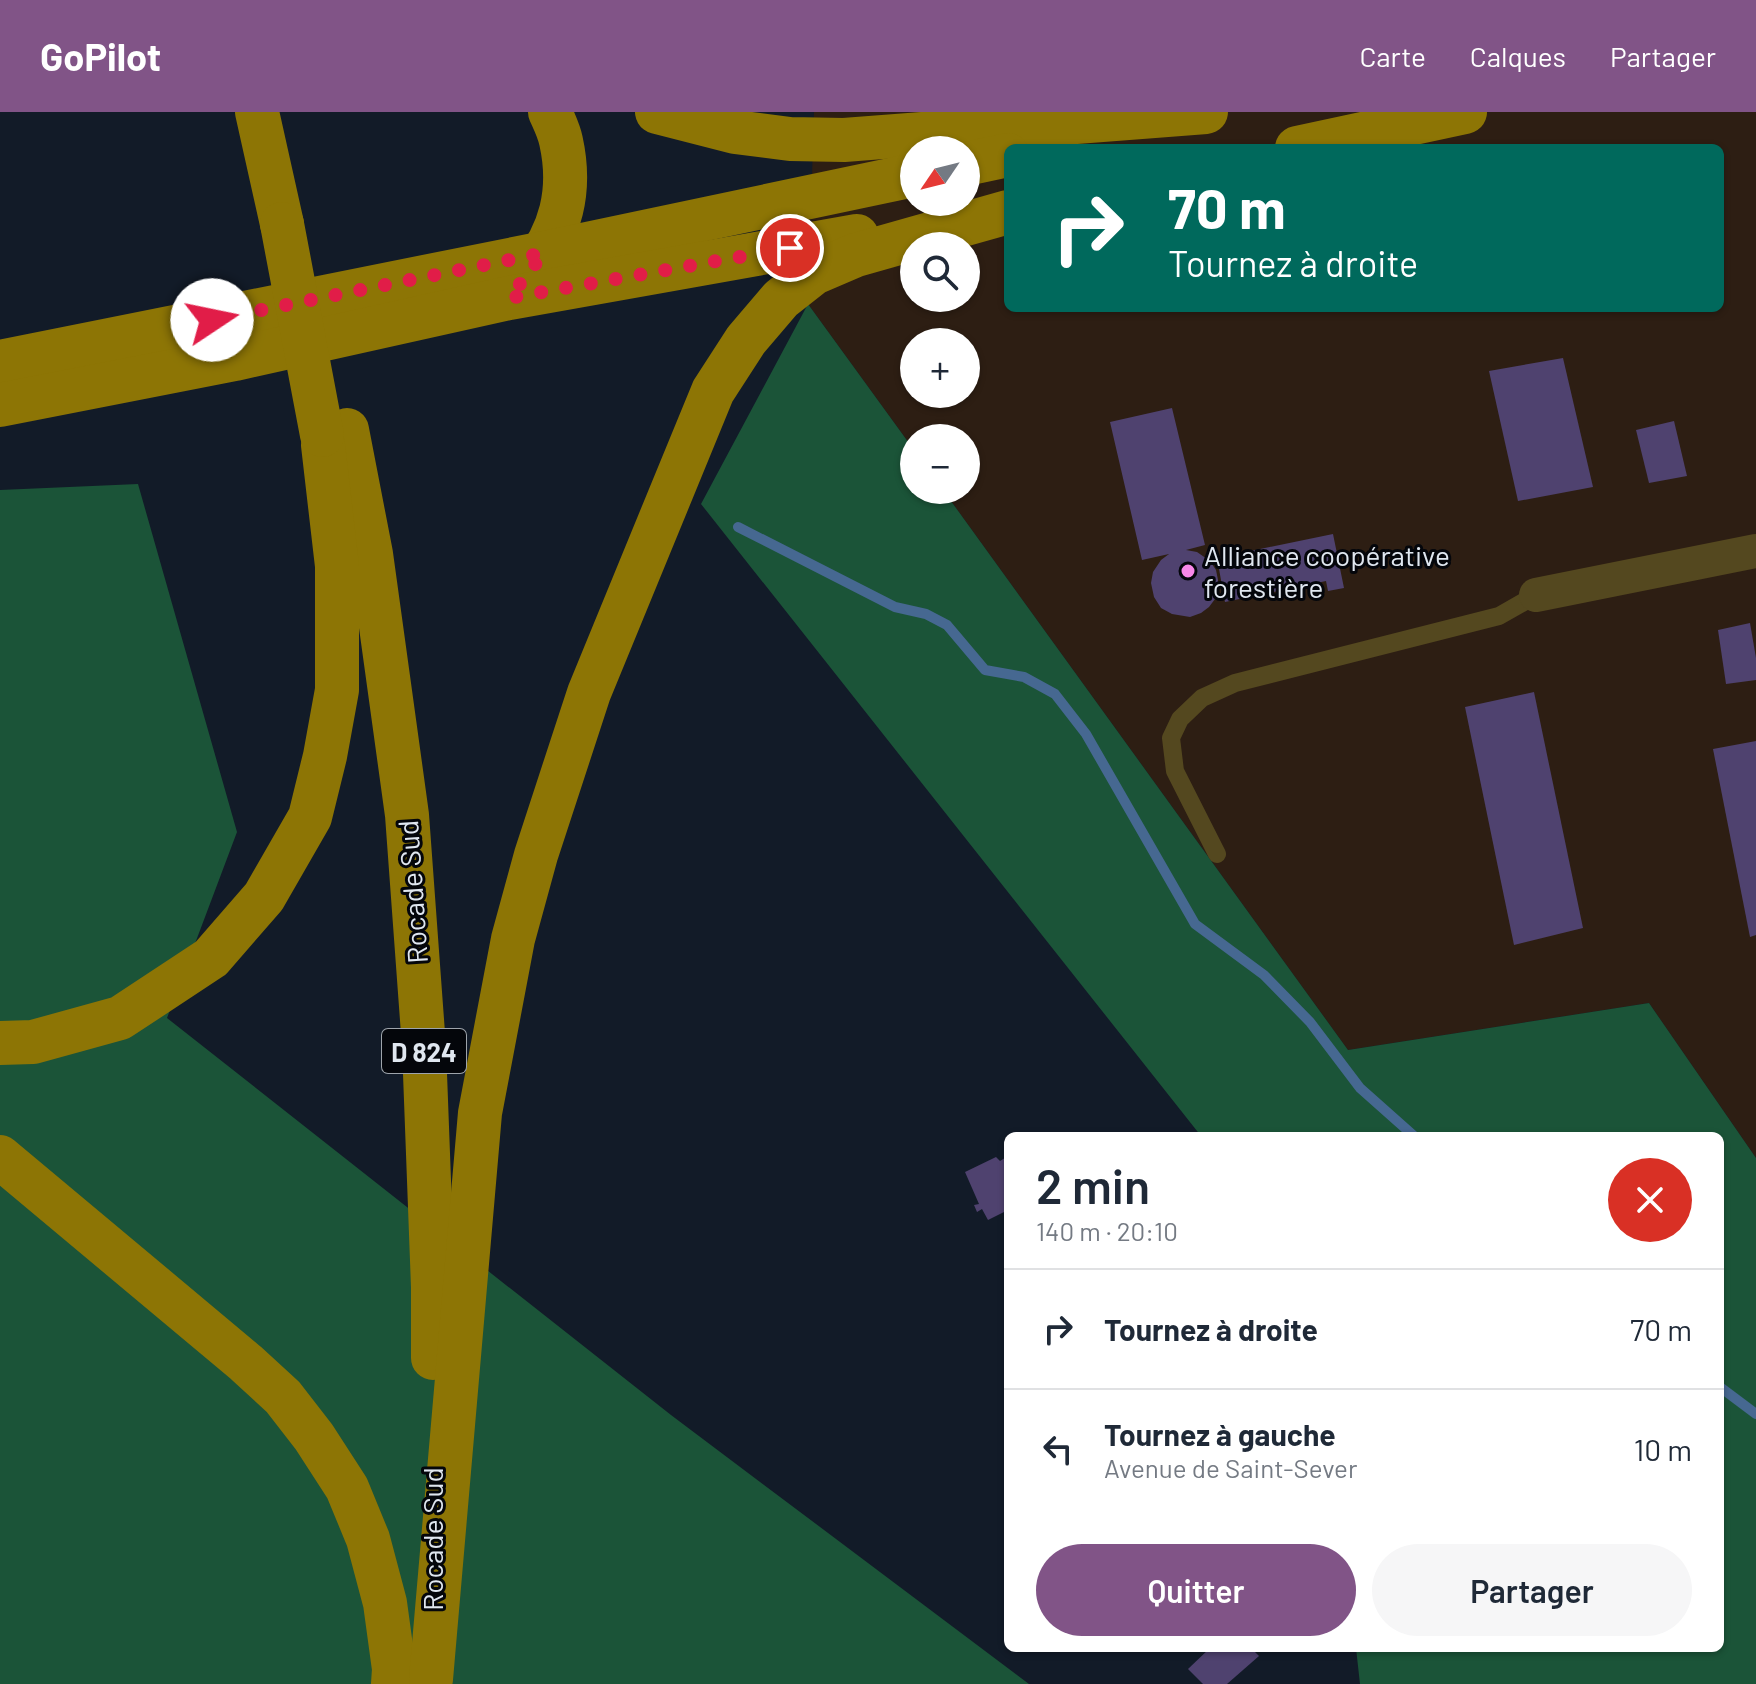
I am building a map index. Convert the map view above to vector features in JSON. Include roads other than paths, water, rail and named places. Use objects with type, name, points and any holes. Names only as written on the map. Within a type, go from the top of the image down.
[{"type":"main road","points":[[257,112],[292,222]]},
{"type":"main road","name":"Rocade Sud","points":[[274,112],[292,222],[334,432],[371,554],[407,815],[424,1047],[433,1287],[418,1682]]},
{"type":"main road","points":[[509,298],[544,253],[561,214],[566,175],[561,138],[550,112]]},
{"type":"main road","points":[[657,112],[735,132],[790,139],[844,140],[1209,112]]},
{"type":"main road","points":[[1060,144],[1209,112]]},
{"type":"main road","points":[[1316,144],[1465,112]]},
{"type":"main road","points":[[980,161],[1004,156]]},
{"type":"main road","points":[[0,362],[900,178]]},
{"type":"main road","points":[[0,405],[235,359],[509,298],[1004,212]]},
{"type":"main road","points":[[0,1157],[283,1397],[347,1488],[368,1539],[385,1603],[394,1669],[418,1682],[480,1113],[513,939],[536,855],[589,693],[713,391],[746,340],[781,299],[814,273],[856,255],[1004,212]]},
{"type":"main road","points":[[0,427],[235,359]]},
{"type":"main road","points":[[0,1043],[33,1042],[120,1018],[211,958],[264,897],[310,817],[337,690],[334,432]]},
{"type":"street","points":[[1536,595],[1756,551]]},
{"type":"lane","points":[[1217,854],[1175,771],[1171,738],[1180,719],[1202,698],[1235,683],[1499,616],[1536,595]]},
{"type":"waterway","points":[[738,527],[895,607],[926,614],[947,625],[985,670],[1024,677],[1055,694],[1086,734],[1195,924],[1264,975],[1310,1022],[1360,1088],[1410,1132]]},
{"type":"waterway","points":[[1724,1390],[1756,1414]]},
{"type":"place","name":"Alliance coopérative forestière","points":[[1188,571]]}]
